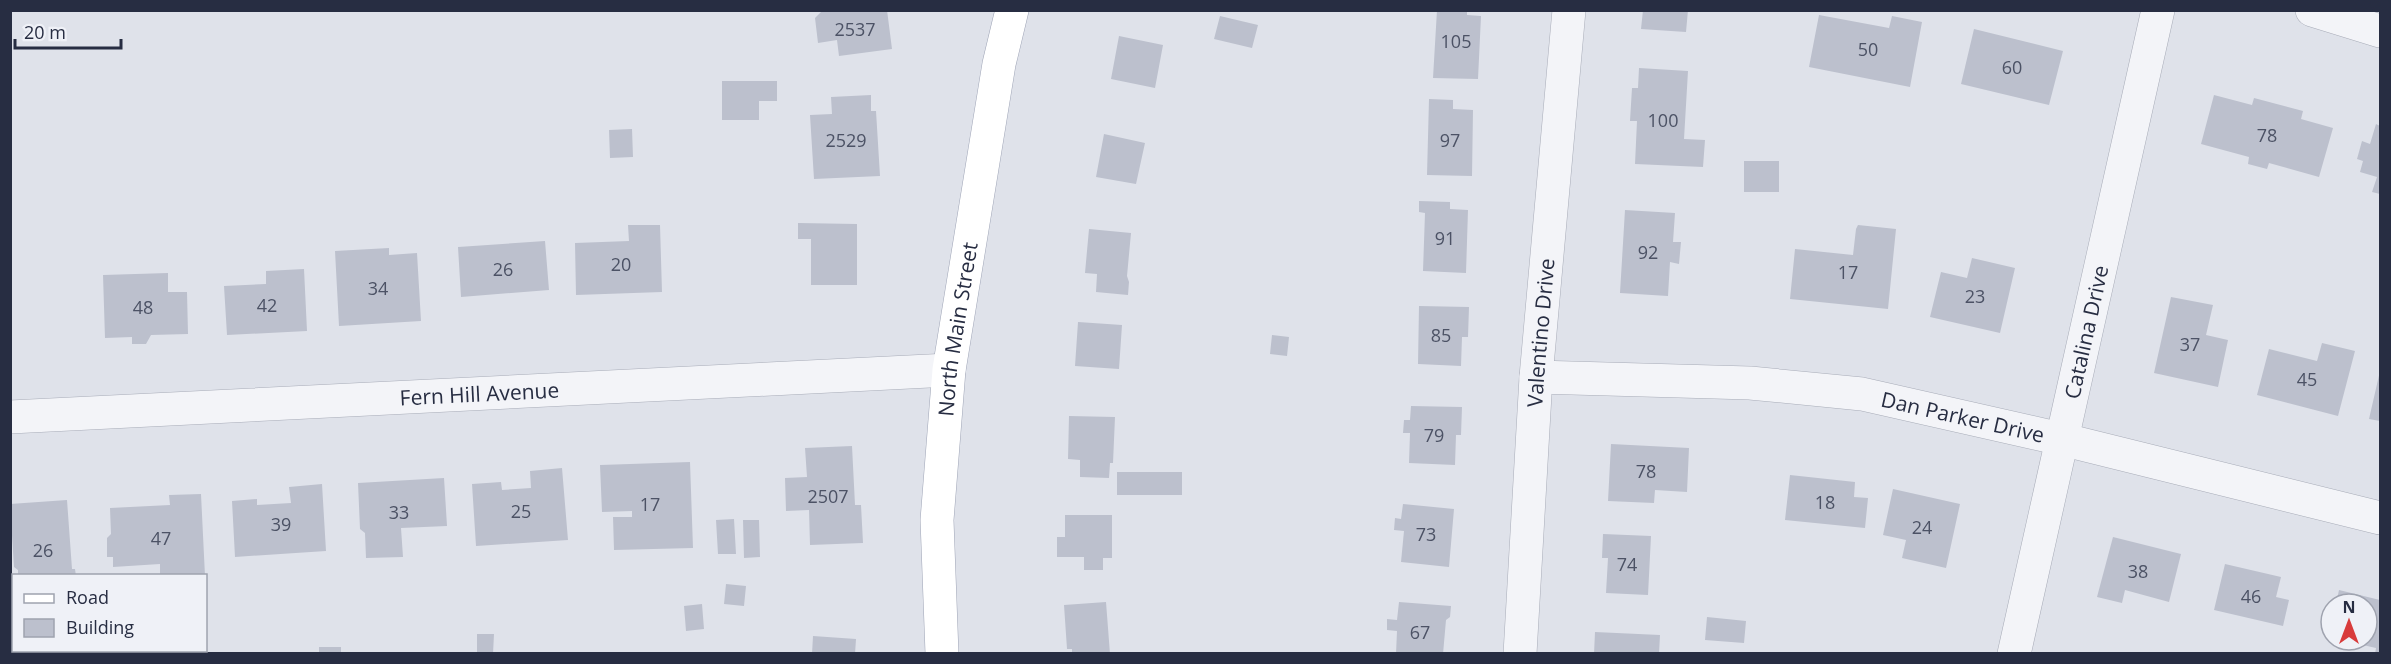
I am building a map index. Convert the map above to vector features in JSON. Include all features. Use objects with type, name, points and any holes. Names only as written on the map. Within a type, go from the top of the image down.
[{"type":"main road","name":"North Main Street","points":[[942,654],[938,520],[949,370],[999,63],[1012,10]]},
{"type":"street","name":"Valentino Drive","points":[[1520,654],[1536,377],[1569,10]]},
{"type":"street","name":"Catalina Drive","points":[[2014,654],[2158,10]]},
{"type":"street","points":[[2312,10],[2380,31]]},
{"type":"street","name":"Fern Hill Avenue","points":[[10,417],[949,370]]},
{"type":"street","name":"Dan Parker Drive","points":[[1536,377],[1750,383],[1862,394],[2061,439],[2380,518]]},
{"type":"building","points":[[823,10],[887,10],[892,49],[839,56],[837,40],[818,43],[815,18]]},
{"type":"building","points":[[1437,10],[1467,10],[1467,15],[1481,16],[1478,79],[1433,78]]},
{"type":"building","points":[[1643,10],[1688,10],[1686,32],[1641,29]]},
{"type":"building","points":[[1819,15],[1889,28],[1892,16],[1922,22],[1910,87],[1809,67]]},
{"type":"building","points":[[1220,16],[1258,25],[1252,48],[1214,39]]},
{"type":"building","points":[[1974,29],[2063,51],[2049,105],[1961,84]]},
{"type":"building","points":[[1119,36],[1163,45],[1155,88],[1111,79]]},
{"type":"building","points":[[1639,68],[1688,71],[1684,139],[1705,140],[1703,167],[1635,164],[1637,121],[1630,121],[1632,88],[1638,88]]},
{"type":"building","points":[[722,81],[777,81],[777,101],[759,101],[759,120],[722,120]]},
{"type":"building","points":[[871,95],[871,111],[876,111],[880,176],[814,179],[810,115],[832,114],[831,97]]},
{"type":"building","points":[[2214,95],[2252,105],[2254,98],[2303,111],[2301,119],[2333,128],[2319,177],[2269,163],[2267,169],[2248,164],[2249,157],[2201,144]]},
{"type":"building","points":[[1429,99],[1453,100],[1453,109],[1473,110],[1472,176],[1427,175]]},
{"type":"building","points":[[2376,124],[2380,126],[2380,194],[2372,192],[2377,177],[2360,172],[2363,161],[2357,159],[2362,141],[2370,144]]},
{"type":"building","points":[[632,129],[633,157],[610,158],[609,130]]},
{"type":"building","points":[[1104,134],[1145,143],[1136,184],[1096,177]]},
{"type":"building","points":[[1744,161],[1779,161],[1779,192],[1744,192]]},
{"type":"building","points":[[1419,201],[1450,202],[1450,209],[1468,210],[1466,273],[1423,271],[1425,213],[1419,212]]},
{"type":"building","points":[[1625,210],[1675,213],[1673,242],[1681,242],[1679,264],[1670,262],[1668,296],[1620,293]]},
{"type":"building","points":[[798,223],[857,224],[857,285],[811,285],[811,239],[798,239]]},
{"type":"building","points":[[628,225],[660,225],[662,292],[576,295],[575,243],[629,241]]},
{"type":"building","points":[[1858,225],[1896,229],[1888,309],[1790,299],[1795,249],[1853,255]]},
{"type":"building","points":[[1089,229],[1131,233],[1127,276],[1128,295],[1096,292],[1097,274],[1085,273]]},
{"type":"building","points":[[545,241],[549,290],[461,297],[458,247]]},
{"type":"building","points":[[389,248],[389,255],[417,253],[421,321],[339,326],[335,251]]},
{"type":"building","points":[[1972,258],[2015,268],[2000,333],[1930,317],[1941,272],[1967,278]]},
{"type":"building","points":[[304,269],[307,331],[227,335],[224,286],[266,284],[266,271]]},
{"type":"building","points":[[168,273],[168,292],[187,292],[188,334],[151,335],[146,344],[132,344],[132,337],[105,338],[103,275]]},
{"type":"building","points":[[2171,297],[2213,305],[2206,335],[2228,340],[2218,387],[2154,373]]},
{"type":"building","points":[[1419,306],[1469,307],[1468,337],[1462,337],[1461,366],[1418,364]]},
{"type":"building","points":[[1078,322],[1122,325],[1119,369],[1075,366]]},
{"type":"building","points":[[1272,335],[1289,337],[1287,356],[1270,354]]},
{"type":"building","points":[[2322,343],[2355,351],[2338,416],[2257,395],[2269,349],[2317,361]]},
{"type":"building","points":[[2380,371],[2380,421],[2369,419]]},
{"type":"building","points":[[1411,406],[1462,407],[1461,435],[1456,435],[1455,465],[1409,463],[1410,433],[1403,433],[1404,420],[1410,420]]},
{"type":"building","points":[[1069,416],[1115,417],[1113,463],[1110,463],[1109,478],[1080,477],[1080,460],[1068,459]]},
{"type":"building","points":[[1611,444],[1689,448],[1687,492],[1655,490],[1654,503],[1608,501]]},
{"type":"building","points":[[852,446],[855,505],[861,505],[863,543],[810,545],[809,510],[786,511],[785,478],[807,477],[805,448]]},
{"type":"building","points":[[690,462],[693,548],[614,550],[613,517],[632,517],[632,511],[602,512],[600,465]]},
{"type":"building","points":[[562,468],[568,540],[476,546],[472,484],[501,482],[502,490],[531,488],[530,471]]},
{"type":"building","points":[[1117,472],[1182,472],[1182,495],[1117,495]]},
{"type":"building","points":[[1790,475],[1855,482],[1854,497],[1868,498],[1865,528],[1785,520]]},
{"type":"building","points":[[444,478],[447,526],[401,528],[403,557],[366,558],[365,533],[360,529],[358,483]]},
{"type":"building","points":[[322,484],[326,551],[235,557],[232,501],[257,499],[257,505],[291,503],[289,487]]},
{"type":"building","points":[[1893,489],[1960,504],[1946,568],[1902,558],[1906,540],[1883,535]]},
{"type":"building","points":[[201,494],[205,574],[160,574],[160,564],[113,567],[113,557],[107,557],[107,538],[111,534],[110,508],[170,505],[169,495]]},
{"type":"building","points":[[67,500],[72,569],[75,569],[76,574],[18,574],[18,570],[14,567],[10,504]]},
{"type":"building","points":[[1403,504],[1454,509],[1449,567],[1401,562],[1404,531],[1394,530],[1395,518],[1401,519]]},
{"type":"building","points":[[1065,515],[1112,515],[1112,558],[1103,558],[1103,570],[1084,570],[1084,557],[1057,557],[1057,537],[1065,537]]},
{"type":"building","points":[[734,519],[736,554],[718,554],[716,520]]},
{"type":"building","points":[[743,520],[759,520],[760,557],[744,558]]},
{"type":"building","points":[[1603,534],[1651,536],[1648,595],[1606,593],[1608,558],[1602,558]]},
{"type":"building","points":[[2113,537],[2181,554],[2169,602],[2125,590],[2122,603],[2097,597]]},
{"type":"building","points":[[2225,564],[2281,577],[2276,597],[2289,600],[2283,626],[2214,610]]},
{"type":"building","points":[[726,584],[746,586],[744,606],[724,604]]},
{"type":"building","points":[[2379,600],[2380,654],[2375,654],[2379,652]]},
{"type":"building","points":[[1106,602],[1110,654],[1072,654],[1072,649],[1067,649],[1064,605]]},
{"type":"building","points":[[1399,602],[1451,606],[1450,617],[1446,620],[1443,654],[1396,654],[1397,631],[1387,630],[1387,619],[1397,620]]},
{"type":"building","points":[[702,604],[704,629],[686,631],[684,606]]},
{"type":"building","points":[[1707,617],[1746,621],[1744,643],[1705,640]]},
{"type":"building","points":[[1595,632],[1660,635],[1659,654],[1594,654]]},
{"type":"building","points":[[477,634],[494,634],[493,654],[477,654]]},
{"type":"building","points":[[813,636],[856,639],[855,654],[812,654]]},
{"type":"building","points":[[319,647],[341,647],[341,654],[319,654]]}]
